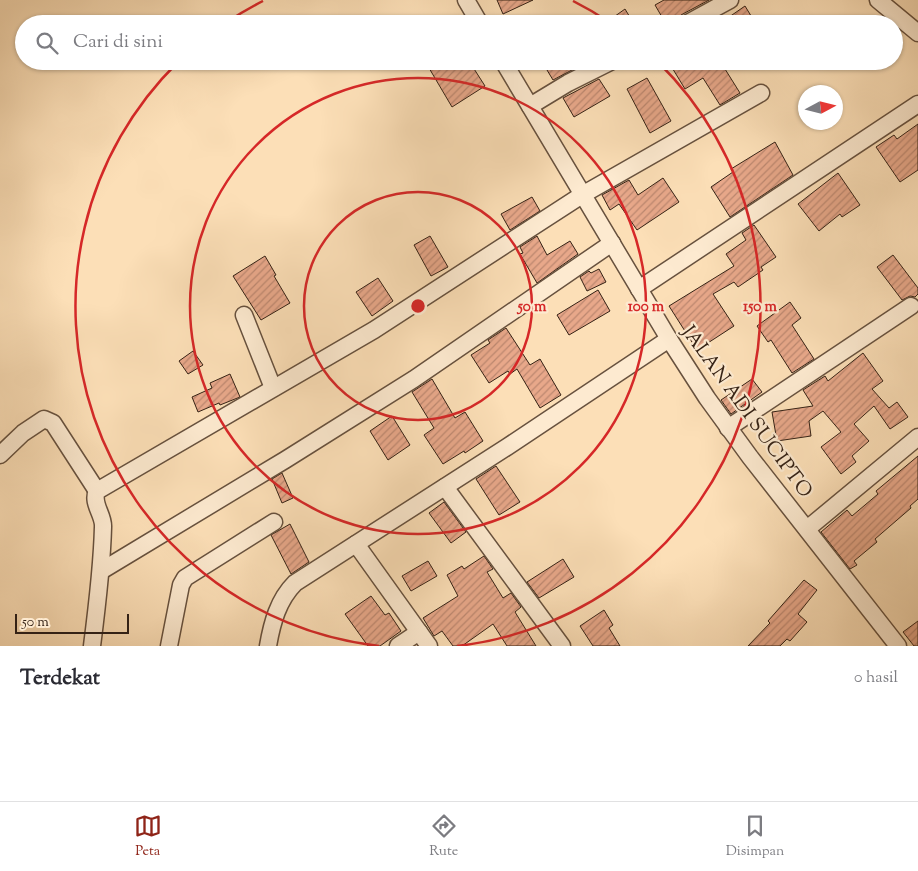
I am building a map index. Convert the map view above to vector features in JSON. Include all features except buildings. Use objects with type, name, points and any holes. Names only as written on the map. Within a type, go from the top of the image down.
[{"type":"street","points":[[466,0],[475,15]]},
{"type":"street","points":[[702,15],[730,0]]},
{"type":"street","points":[[878,0],[896,15]]},
{"type":"street","points":[[903,21],[918,33]]},
{"type":"street","name":"JALAN ADI SUCIPTO","points":[[508,70],[668,339],[728,428],[898,646]]},
{"type":"street","points":[[530,106],[594,70]]},
{"type":"street","points":[[92,646],[101,571],[104,525],[95,498],[97,491],[374,330],[582,195],[761,93]]},
{"type":"street","points":[[638,289],[918,104]]},
{"type":"street","points":[[101,571],[414,379],[612,243]]},
{"type":"street","points":[[728,428],[911,306]]},
{"type":"street","points":[[244,315],[273,388]]},
{"type":"street","points":[[268,646],[275,616],[284,593],[294,583],[445,487],[668,339]]},
{"type":"street","points":[[0,455],[23,433],[44,420],[49,420],[53,423],[97,491]]},
{"type":"street","points":[[807,529],[918,437]]},
{"type":"street","points":[[445,487],[562,646]]},
{"type":"street","points":[[170,646],[181,585],[185,578],[274,522]]},
{"type":"street","points":[[356,544],[429,646]]},
{"type":"street","points":[[398,646],[418,632]]}]
